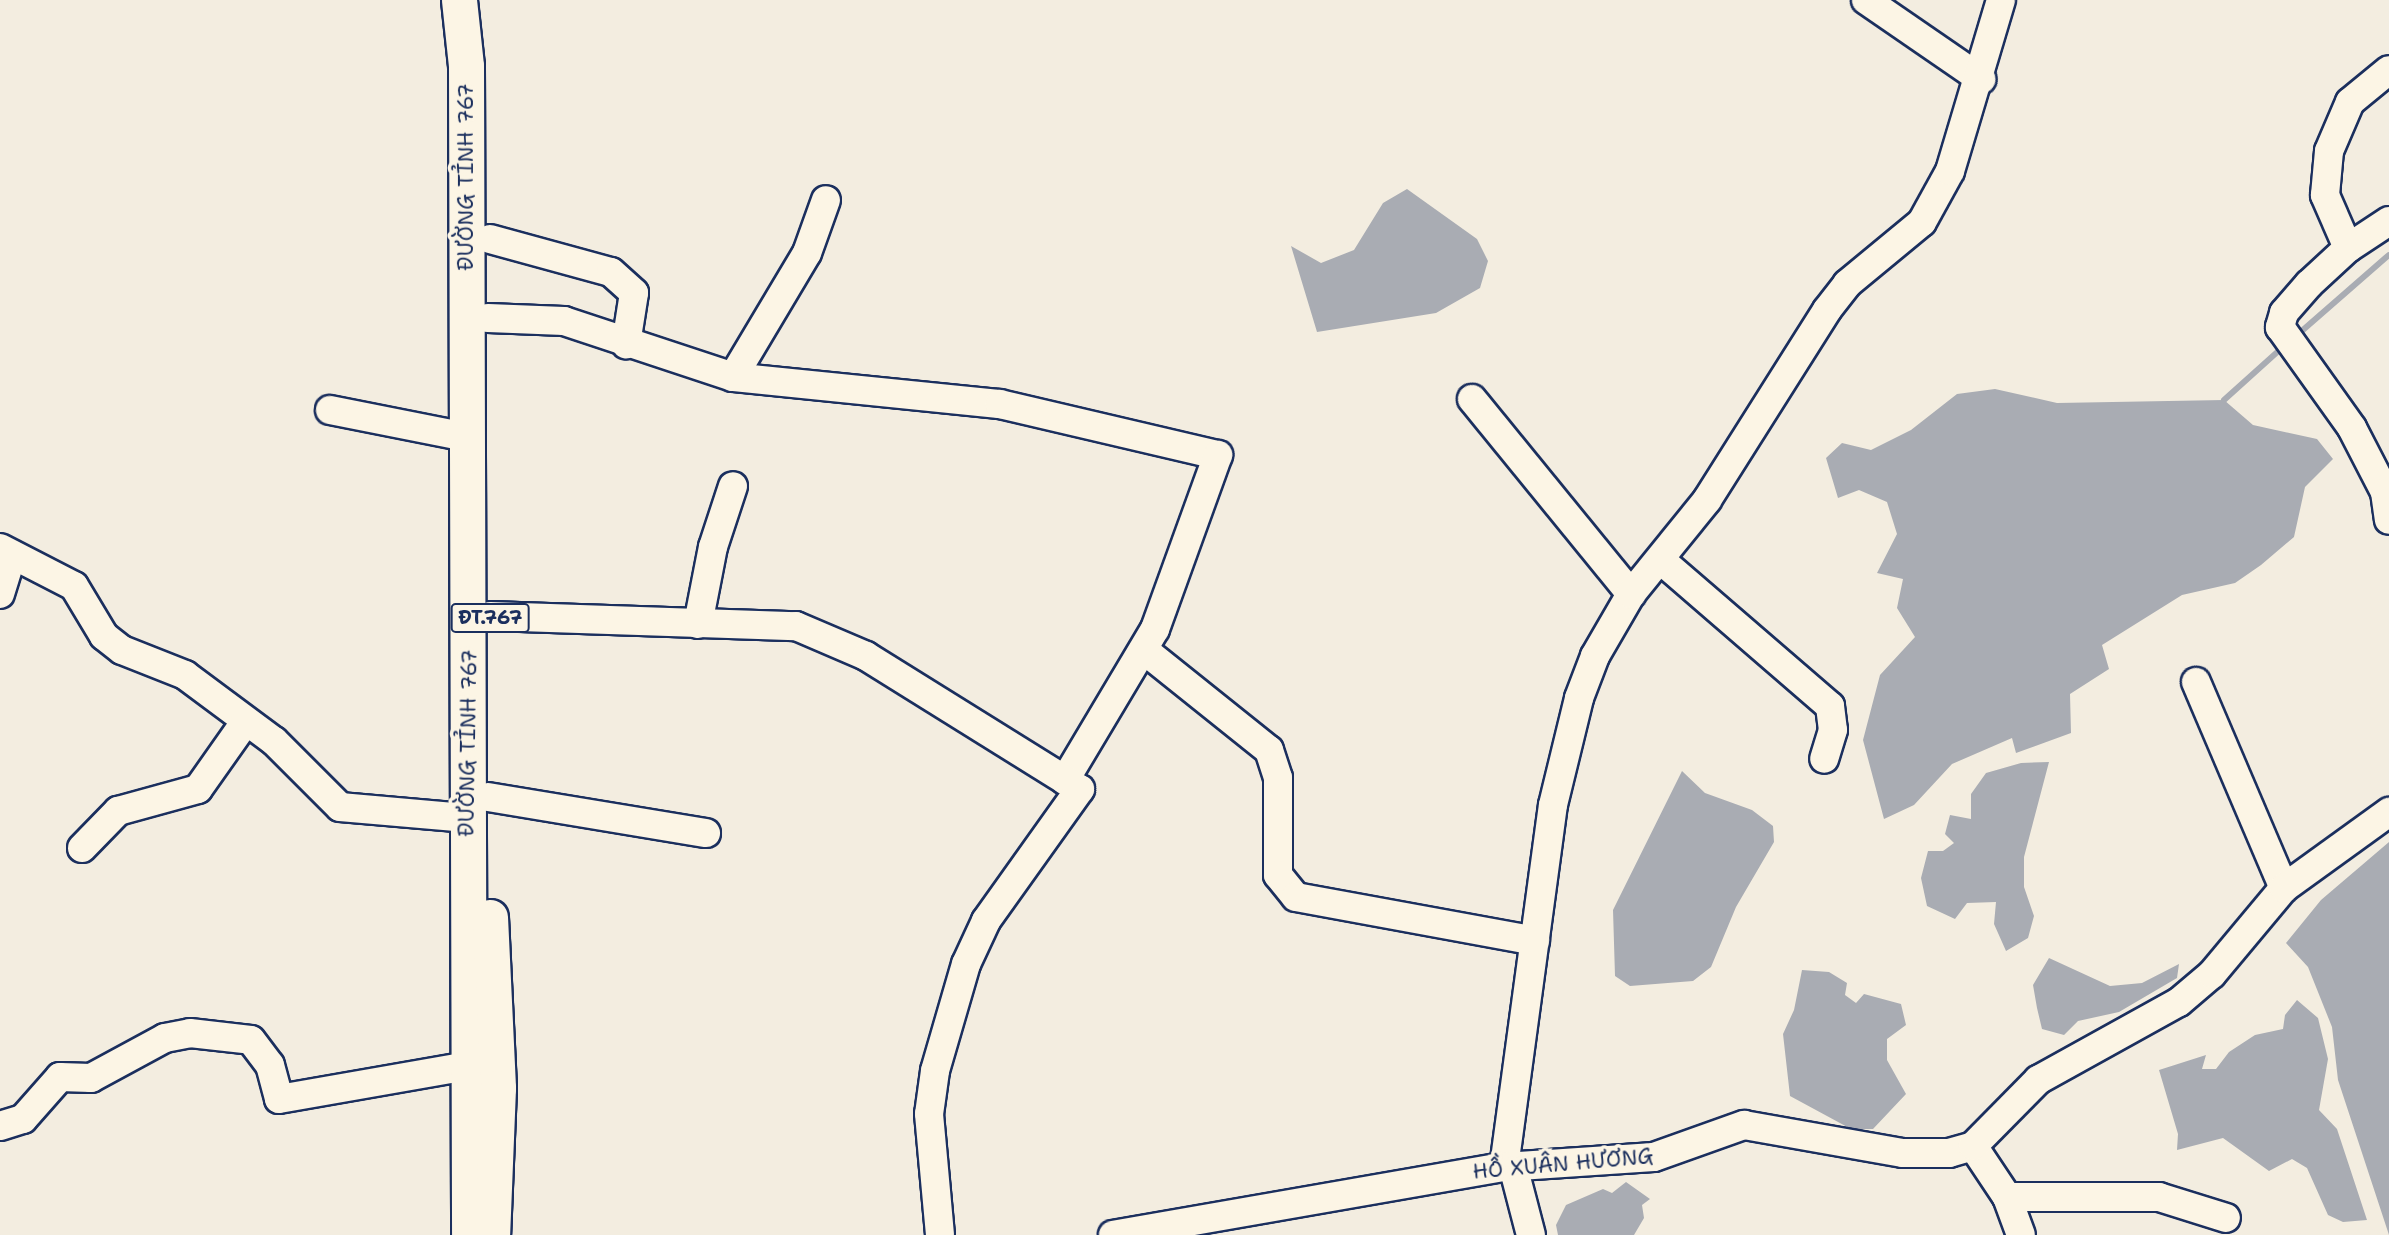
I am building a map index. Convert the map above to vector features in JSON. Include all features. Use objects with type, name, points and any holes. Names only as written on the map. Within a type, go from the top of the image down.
[{"type":"main road","name":"ĐƯỜNG TỈNH 767","points":[[459,0],[466,66],[466,437],[477,808],[469,1066],[468,1235]]},
{"type":"main road","name":"ĐƯỜNG TỈNH 767","points":[[477,808],[490,616],[490,239],[482,0]]},
{"type":"main road","name":"ĐƯỜNG TỈNH 767","points":[[477,872],[498,1088],[492,1235]]},
{"type":"street","points":[[1866,0],[1981,79]]},
{"type":"street","points":[[1531,1235],[1509,1166],[1553,805],[1579,698],[1631,594],[1662,561],[1827,310],[1847,284],[1922,222],[1951,171],[1981,79],[2001,0]]},
{"type":"street","points":[[2348,248],[2325,195],[2329,151],[2350,102],[2389,70]]},
{"type":"street","points":[[733,377],[807,253],[826,200]]},
{"type":"street","points":[[2389,222],[2348,248],[2284,313],[2290,342],[2368,455],[2385,492],[2389,520]]},
{"type":"street","points":[[490,239],[611,272],[634,293],[626,344]]},
{"type":"street","points":[[488,318],[564,321],[626,344],[733,377],[1000,404],[1212,450],[1219,462],[1144,650],[1065,780]]},
{"type":"street","points":[[1472,399],[1631,594]]},
{"type":"street","points":[[330,410],[466,437]]},
{"type":"street","points":[[698,624],[713,547],[733,486]]},
{"type":"street","points":[[0,594],[6,552],[74,586],[104,636],[122,650],[185,675],[246,721],[340,807],[477,808],[706,833]]},
{"type":"street","points":[[1662,561],[1830,706],[1833,730],[1824,760]]},
{"type":"street","points":[[490,616],[796,626],[830,636],[1080,789],[986,921],[966,964],[942,1045],[929,1114],[940,1235]]},
{"type":"street","points":[[1144,650],[1269,750],[1278,778],[1278,875],[1296,897],[1535,940]]},
{"type":"street","points":[[2196,682],[2284,888]]},
{"type":"street","points":[[82,848],[118,811],[198,789],[246,721]]},
{"type":"street","points":[[2021,1235],[2007,1197],[1973,1146],[2038,1080],[2137,1028],[2204,981],[2284,888],[2389,812]]},
{"type":"street","points":[[0,1126],[23,1119],[60,1077],[92,1078],[165,1038],[190,1032],[251,1040],[270,1065],[279,1099],[469,1066]]},
{"type":"street","name":"HỒ XUÂN HƯƠNG","points":[[1113,1235],[1509,1166],[1654,1157],[1744,1125],[1903,1153],[1949,1153],[1973,1146]]},
{"type":"street","points":[[2007,1197],[2159,1197],[2226,1218]]},
{"type":"shaded area","points":[[1407,189],[1477,239],[1488,261],[1480,288],[1436,313],[1317,332],[1291,246],[1321,263],[1354,250],[1383,203]]},
{"type":"shaded area","points":[[1995,389],[2057,403],[2224,400],[2253,425],[2317,439],[2333,459],[2305,487],[2294,537],[2261,565],[2235,583],[2182,595],[2102,645],[2109,669],[2070,694],[2071,733],[2016,753],[2012,738],[1952,764],[1914,805],[1884,819],[1863,740],[1880,675],[1915,637],[1897,608],[1903,579],[1877,573],[1897,534],[1887,502],[1859,490],[1838,498],[1826,458],[1842,443],[1871,450],[1911,430],[1957,394]]},
{"type":"shaded area","points":[[2049,762],[2024,857],[2024,887],[2034,916],[2028,938],[2006,951],[1994,924],[1996,902],[1967,903],[1955,919],[1927,906],[1921,878],[1928,851],[1943,851],[1954,843],[1945,834],[1950,815],[1971,819],[1971,794],[1986,773],[2021,763]]},
{"type":"shaded area","points":[[1682,771],[1705,793],[1752,810],[1773,826],[1774,842],[1736,907],[1711,967],[1693,981],[1630,986],[1615,976],[1613,910]]},
{"type":"shaded area","points":[[2389,842],[2389,1235],[2338,1080],[2332,1027],[2308,967],[2286,943],[2321,900]]},
{"type":"shaded area","points":[[2049,958],[2110,986],[2142,983],[2179,964],[2177,978],[2119,1012],[2078,1021],[2064,1035],[2042,1029],[2037,1008],[2033,985]]},
{"type":"shaded area","points":[[1802,970],[1829,972],[1847,983],[1845,995],[1856,1003],[1864,994],[1901,1004],[1906,1025],[1887,1039],[1887,1060],[1906,1094],[1873,1129],[1851,1129],[1790,1096],[1783,1034],[1794,1010]]},
{"type":"shaded area","points":[[2297,1000],[2318,1018],[2328,1059],[2319,1110],[2337,1129],[2367,1220],[2343,1222],[2328,1215],[2307,1168],[2292,1159],[2269,1171],[2223,1138],[2177,1150],[2178,1134],[2159,1070],[2206,1055],[2202,1069],[2216,1069],[2229,1052],[2255,1035],[2283,1029],[2285,1015]]},
{"type":"shaded area","points":[[1626,1182],[1650,1199],[1642,1205],[1644,1218],[1634,1235],[1558,1235],[1556,1225],[1566,1205],[1603,1189],[1612,1193]]},
{"type":"waterway","points":[[2296,336],[2389,255]]},
{"type":"waterway","points":[[2224,400],[2285,345]]}]
